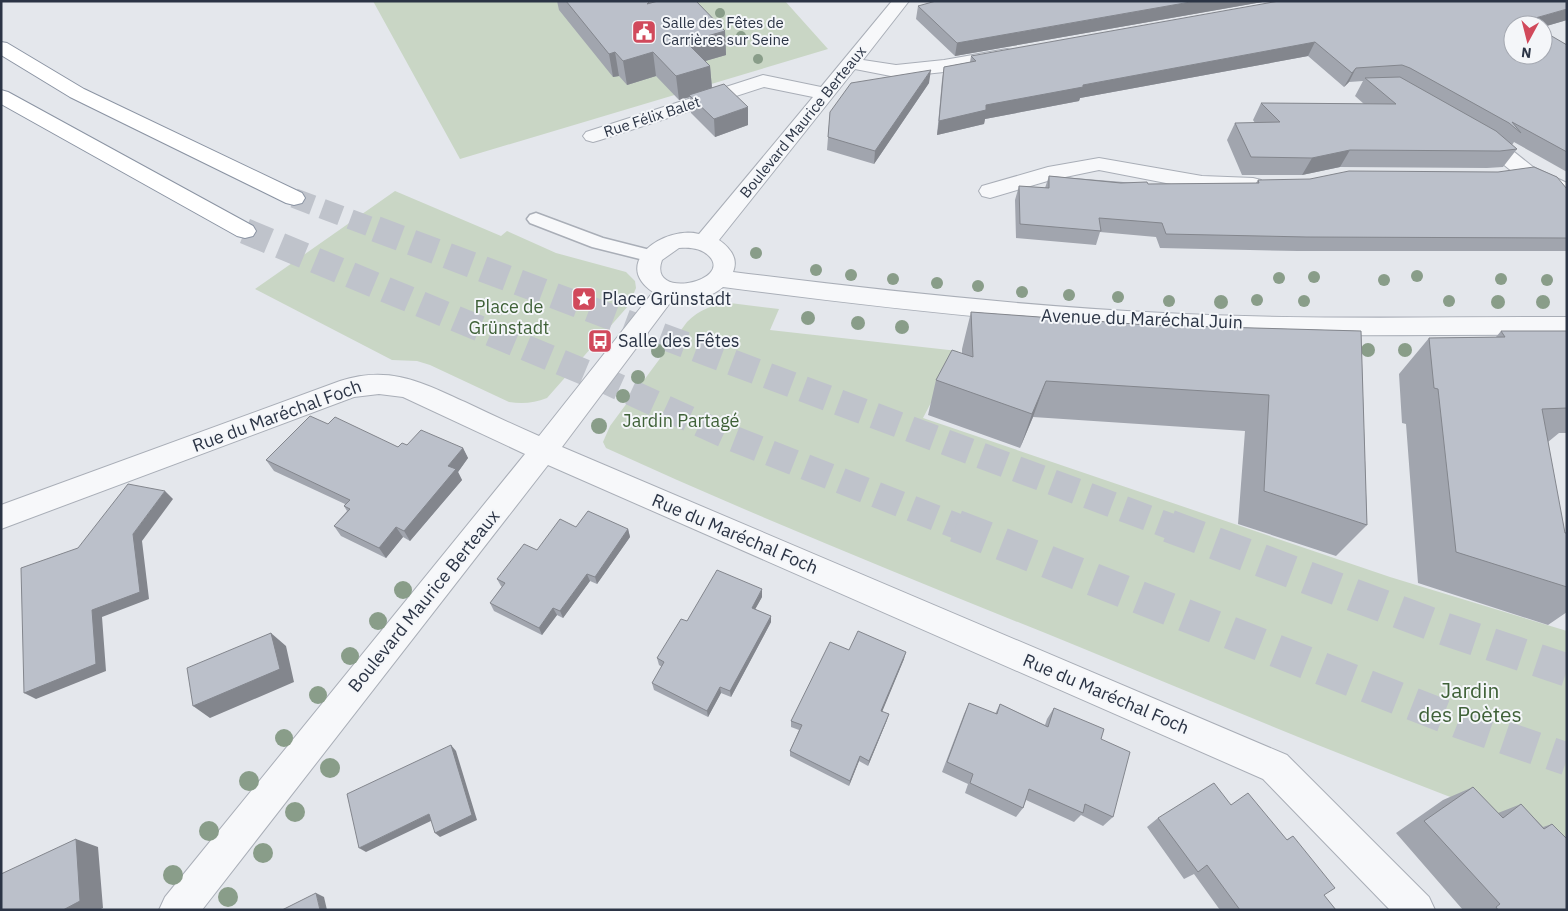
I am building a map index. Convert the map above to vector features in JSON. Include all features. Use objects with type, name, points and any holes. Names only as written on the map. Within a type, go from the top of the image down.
[{"type":"highway","points":[[1,47],[77,92],[294,198]]},
{"type":"highway","points":[[1,96],[245,231]]},
{"type":"street","name":"Boulevard Maurice Berteaux","points":[[705,242],[901,1]]},
{"type":"street","points":[[851,63],[896,71],[944,66],[1021,53]]},
{"type":"street","name":"Rue Félix Balet","points":[[593,136],[633,128],[763,81],[827,94]]},
{"type":"street","points":[[1467,129],[1491,142],[1526,172],[1567,191]]},
{"type":"street","points":[[990,191],[1048,174],[1099,164],[1202,183],[1272,185]]},
{"type":"street","points":[[1496,176],[1526,172]]},
{"type":"street","points":[[692,240],[705,242],[721,252],[725,261],[725,270],[710,286],[698,291],[680,292],[667,290],[651,278],[648,271],[649,262],[652,256],[661,248],[673,242],[692,240]]},
{"type":"street","name":"Avenue du Maréchal Juin","points":[[719,278],[913,303],[1035,315],[1167,322],[1567,326]]},
{"type":"street","name":"Boulevard Maurice Berteaux","points":[[178,910],[544,451],[667,290]]},
{"type":"street","name":"Rue du Maréchal Foch","points":[[1,517],[364,383],[387,383],[409,388],[544,451],[1275,767],[1416,910]]},
{"type":"lane","points":[[536,219],[598,243],[652,256]]},
{"type":"green space","points":[[373,1],[785,1],[828,49],[460,159]]},
{"type":"green space","name":"Place de Grünstadt","points":[[395,191],[501,236],[507,231],[556,253],[626,272],[635,281],[636,288],[629,305],[547,398],[519,403],[509,402],[430,365],[417,361],[392,360],[255,289]]},
{"type":"green space","name":"Jardin des Poètes","points":[[730,303],[779,309],[770,330],[958,351],[923,418],[1390,577],[1567,631],[1567,840],[1382,770],[840,550],[606,448],[603,442],[610,426],[687,322],[707,308]]},
{"type":"building","name":"Salle des Fêtes de Carrières sur Seine","points":[[566,1],[650,1],[647,4],[658,1],[696,1],[725,31],[686,42],[710,66],[676,76],[653,52],[623,61],[615,52],[609,54]]},
{"type":"building","points":[[936,1],[1196,1],[957,43],[918,6]]},
{"type":"building","points":[[1279,1],[1567,1],[1567,9],[1546,15],[1503,15],[1503,65],[1553,65],[1553,37],[1567,45],[1567,152],[1512,122],[1521,133],[1509,123],[1410,68],[1402,65],[1356,68],[1352,73],[1315,42],[986,105],[986,110],[939,121],[944,67],[976,61],[971,56]]},
{"type":"building","points":[[931,70],[875,151],[828,137],[830,112],[851,83]]},
{"type":"building","points":[[1400,77],[1496,131],[1517,149],[1500,151],[1350,150],[1312,158],[1251,157],[1235,123],[1280,122],[1261,103],[1396,104],[1365,78]]},
{"type":"building","points":[[724,84],[748,107],[714,119],[689,95]]},
{"type":"building","points":[[1534,167],[1557,177],[1567,189],[1567,238],[1307,237],[1166,234],[1162,223],[1099,218],[1101,231],[1020,224],[1019,186],[1049,188],[1049,176],[1121,183],[1147,182],[1148,184],[1259,183],[1258,180],[1310,179],[1349,171],[1498,172]]},
{"type":"building","points":[[971,312],[1148,325],[1361,331],[1367,525],[1264,491],[1269,395],[1046,381],[1032,414],[936,380],[952,350],[973,357]]},
{"type":"building","points":[[1501,331],[1567,331],[1567,408],[1542,409],[1565,533],[1567,533],[1567,587],[1456,552],[1438,389],[1434,388],[1429,338],[1505,337]]},
{"type":"building","points":[[310,416],[328,424],[335,417],[398,447],[402,443],[407,445],[421,430],[463,448],[448,466],[456,469],[404,531],[396,527],[379,548],[334,526],[350,509],[344,506],[350,500],[266,460]]},
{"type":"building","points":[[128,484],[165,491],[133,534],[140,592],[92,610],[96,664],[24,693],[21,568],[78,548]]},
{"type":"building","points":[[588,511],[628,529],[595,577],[587,574],[560,611],[553,608],[539,628],[490,603],[505,583],[497,579],[524,544],[537,550],[560,519],[576,527]]},
{"type":"building","points":[[717,570],[762,589],[752,608],[771,616],[730,691],[720,687],[707,711],[652,683],[664,662],[657,658],[681,619],[687,621]]},
{"type":"building","points":[[858,631],[906,652],[881,711],[889,714],[869,761],[860,756],[850,781],[790,751],[802,725],[791,721],[830,642],[849,650]]},
{"type":"building","points":[[271,633],[280,669],[193,706],[187,668]]},
{"type":"building","points":[[969,703],[997,714],[1000,704],[1048,727],[1054,708],[1104,729],[1101,739],[1130,752],[1113,817],[1085,804],[1083,813],[1029,789],[1023,808],[970,783],[973,774],[947,762]]},
{"type":"building","points":[[451,745],[472,815],[435,833],[429,814],[359,848],[347,794]]},
{"type":"building","points":[[1214,783],[1231,805],[1248,793],[1287,840],[1293,836],[1335,888],[1324,895],[1336,910],[1240,910],[1207,865],[1198,872],[1158,818]]},
{"type":"building","points":[[1473,787],[1503,818],[1521,804],[1544,829],[1552,824],[1567,839],[1567,910],[1498,910],[1496,907],[1500,904],[1424,821]]},
{"type":"building","points":[[76,839],[80,901],[63,910],[1,910],[1,874]]},
{"type":"building","points":[[316,893],[320,910],[282,910]]},
{"type":"tunnel","points":[[294,198],[379,230]]},
{"type":"tunnel","points":[[376,229],[1172,527]]},
{"type":"tunnel","points":[[245,231],[608,382],[729,437],[959,527]]},
{"type":"tunnel","points":[[956,526],[1459,722],[1567,759]]},
{"type":"tunnel","points":[[1169,526],[1442,628],[1567,670]]},
{"type":"place","name":"Salle des Fêtes de Carrières sur Seine","points":[[644,32]]},
{"type":"place","name":"Place Grünstadt","points":[[584,299]]},
{"type":"place","name":"Salle des Fêtes","points":[[600,341]]},
{"type":"park label","name":"Jardin Partagé","points":[[681,421]]}]
